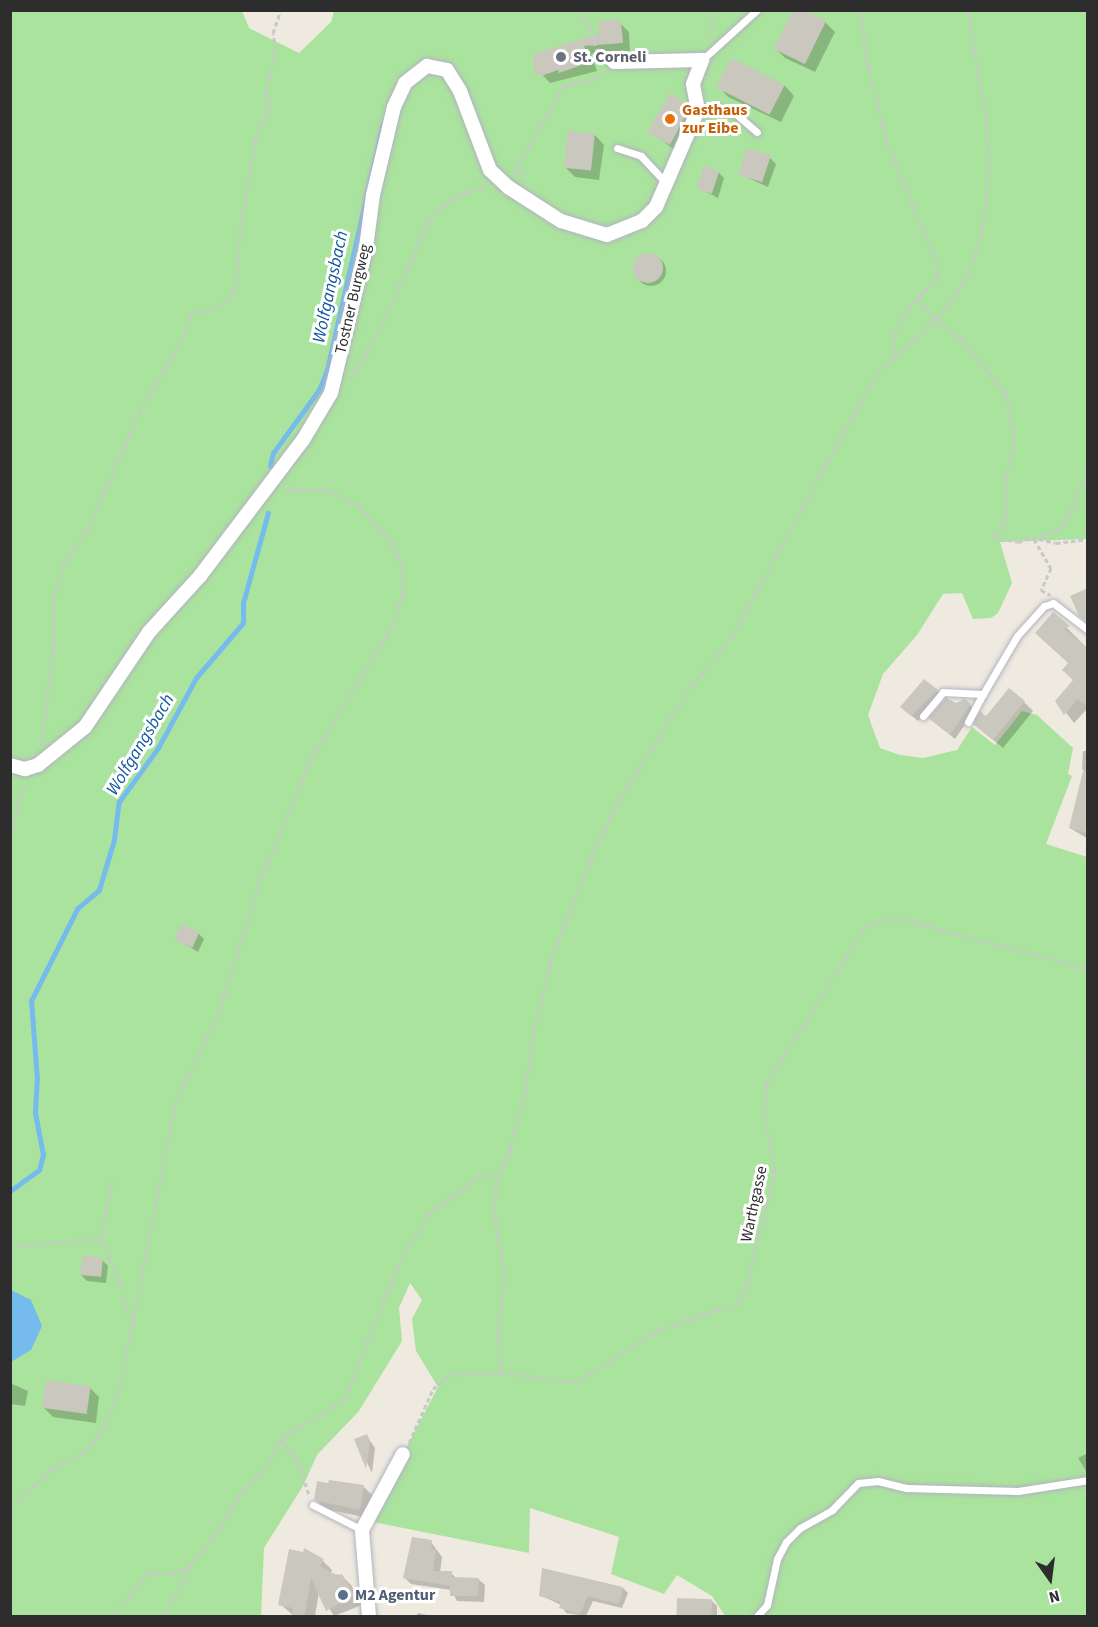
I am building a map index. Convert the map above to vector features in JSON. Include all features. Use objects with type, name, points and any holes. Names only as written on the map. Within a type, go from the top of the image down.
[{"type":"street","points":[[614,62],[702,60],[693,84],[698,110]]},
{"type":"street","name":"Tostner Burgweg","points":[[31,767],[85,727],[149,632],[200,576],[303,440],[330,393],[366,248],[373,195],[394,107],[405,83],[417,70],[436,65],[447,70],[460,91],[490,170],[508,187],[561,221],[607,235],[642,221],[656,207],[698,110]]},
{"type":"street","points":[[10,765],[31,767]]},
{"type":"street","points":[[369,1617],[362,1530],[403,1454]]},
{"type":"lane","points":[[702,60],[757,10]]},
{"type":"lane","points":[[698,110],[718,109],[735,113],[758,132]]},
{"type":"lane","points":[[616,148],[641,156],[667,184]]},
{"type":"lane","points":[[968,722],[1017,636],[1044,606],[1053,600],[1088,630]]},
{"type":"lane","points":[[923,716],[943,692],[983,694]]},
{"type":"lane","points":[[757,1617],[767,1605],[777,1559],[786,1542],[800,1528],[832,1510],[858,1483],[878,1480],[907,1488],[1018,1491],[1088,1480]]},
{"type":"lane","points":[[313,1505],[362,1530]]},
{"type":"path","points":[[10,837],[31,767],[53,651],[54,600],[63,564],[87,532],[138,413],[185,334],[192,312],[208,311],[228,301],[235,290],[242,216],[256,137],[270,105],[266,94],[276,49],[273,33],[281,10]]},
{"type":"path","points":[[330,393],[354,375],[374,342],[429,221],[442,206],[466,192],[508,187],[518,165],[564,86],[595,79],[614,62],[596,49],[589,27],[578,10]]},
{"type":"path","points":[[702,60],[716,10]]},
{"type":"path","points":[[860,10],[868,64],[886,140],[937,263],[938,277],[918,296],[895,334],[892,356]]},
{"type":"path","points":[[502,1372],[498,1337],[504,1273],[494,1209],[497,1180],[526,1088],[533,1033],[550,963],[592,855],[645,755],[731,638],[876,374],[892,356],[939,317],[968,275],[986,206],[987,126],[968,10]]},
{"type":"path","points":[[518,165],[525,181]]},
{"type":"path","points":[[918,296],[923,308],[939,317],[1006,393],[1015,439],[1005,481],[1006,520],[991,535],[1018,542],[1034,540],[1056,543],[1088,539]]},
{"type":"path","points":[[1034,540],[1065,524],[1088,471]]},
{"type":"path","points":[[10,1507],[53,1469],[95,1444],[120,1388],[176,1101],[217,1017],[261,878],[311,759],[387,636],[403,597],[404,574],[392,543],[359,505],[327,490],[266,488]]},
{"type":"path","points":[[1034,540],[1051,568],[1041,590],[1053,600]]},
{"type":"path","name":"Warthgasse","points":[[403,1454],[429,1396],[443,1379],[459,1372],[502,1372],[575,1383],[594,1374],[658,1330],[738,1303],[747,1284],[775,1171],[764,1112],[766,1085],[865,927],[886,918],[905,920],[1088,969]]},
{"type":"path","points":[[1084,1074],[1088,1041]]},
{"type":"path","points":[[164,1617],[190,1567],[221,1527],[238,1497],[268,1464],[281,1439],[344,1400],[403,1254],[428,1215],[476,1178],[501,1172]]},
{"type":"path","points":[[113,1178],[101,1238],[119,1281],[126,1310],[135,1320]]},
{"type":"path","points":[[10,1247],[101,1238]]},
{"type":"path","points":[[281,1439],[298,1461],[313,1505]]},
{"type":"path","points":[[113,1617],[148,1574],[173,1574],[190,1567]]},
{"type":"green space","points":[[11,11],[242,11],[249,28],[299,53],[331,22],[334,11],[1087,11],[1087,539],[1000,542],[1012,583],[998,613],[991,618],[973,619],[962,593],[943,594],[917,635],[883,674],[868,715],[880,748],[900,755],[923,758],[957,750],[972,727],[995,745],[1022,711],[1037,715],[1073,748],[1068,774],[1072,776],[1046,844],[1087,857],[1087,1616],[725,1616],[712,1596],[677,1575],[664,1594],[611,1574],[619,1537],[530,1508],[529,1553],[368,1521],[438,1387],[416,1351],[412,1319],[422,1300],[410,1283],[399,1308],[402,1341],[359,1411],[317,1455],[303,1486],[264,1548],[261,1616],[11,1616]]},
{"type":"water","points":[[11,1290],[31,1300],[42,1326],[31,1350],[11,1362]]},
{"type":"building","points":[[793,10],[805,10],[826,21],[805,64],[774,49]]},
{"type":"building","name":"St. Corneli","points":[[617,20],[621,22],[623,43],[584,46],[590,62],[559,73],[558,70],[541,76],[535,73],[533,54],[599,34],[599,21]]},
{"type":"building","points":[[731,58],[784,85],[769,115],[716,87]]},
{"type":"building","name":"Gasthaus zur Eibe","points":[[670,93],[688,104],[689,109],[670,145],[647,132]]},
{"type":"building","points":[[568,131],[595,134],[591,171],[564,168]]},
{"type":"building","points":[[747,148],[771,156],[762,182],[738,175]]},
{"type":"building","points":[[704,166],[719,171],[712,194],[697,189]]},
{"type":"building","points":[[648,253],[654,254],[662,262],[662,274],[654,282],[648,283],[642,282],[634,274],[633,268],[634,262],[642,254]]},
{"type":"building","points":[[1088,588],[1088,623],[1079,616],[1070,596]]},
{"type":"building","points":[[1053,612],[1070,626],[1064,629],[1088,649],[1088,707],[1078,699],[1064,715],[1055,701],[1073,680],[1062,670],[1068,663],[1035,633]]},
{"type":"building","points":[[924,679],[938,690],[911,716],[900,707]]},
{"type":"building","points":[[1009,688],[1025,701],[993,740],[973,724],[980,711],[986,716]]},
{"type":"building","points":[[946,698],[956,703],[965,699],[971,704],[950,735],[928,718]]},
{"type":"building","points":[[1083,771],[1088,771],[1088,833],[1069,828]]},
{"type":"building","points":[[181,924],[199,932],[192,948],[174,940]]},
{"type":"building","points":[[82,1256],[103,1258],[101,1277],[80,1275]]},
{"type":"building","points":[[46,1380],[91,1386],[87,1414],[42,1408]]},
{"type":"building","points":[[367,1434],[370,1441],[366,1469],[354,1439]]},
{"type":"building","points":[[329,1480],[364,1485],[360,1510],[314,1500],[317,1481],[328,1483]]},
{"type":"building","points":[[412,1537],[432,1540],[431,1549],[436,1549],[433,1571],[452,1571],[452,1577],[479,1578],[478,1596],[450,1596],[450,1586],[403,1578]]},
{"type":"building","points":[[304,1548],[324,1559],[320,1566],[338,1576],[342,1574],[354,1595],[326,1611],[311,1578],[304,1617],[291,1617],[293,1608],[278,1605],[289,1549],[303,1552]]},
{"type":"building","points":[[542,1568],[623,1587],[620,1600],[617,1604],[588,1596],[580,1614],[559,1608],[561,1602],[539,1596]]},
{"type":"building","points":[[677,1598],[712,1599],[711,1616],[676,1616]]},
{"type":"waterway","name":"Wolfgangsbach","points":[[270,466],[273,453],[319,390],[327,370],[383,124]]},
{"type":"waterway","name":"Wolfgangsbach","points":[[10,1191],[39,1170],[43,1155],[35,1113],[37,1080],[31,1001],[77,909],[99,890],[114,840],[119,802],[158,748],[196,678],[243,623],[243,603],[268,513]]},
{"type":"place","name":"St. Corneli","points":[[561,57]]},
{"type":"place","name":"Gasthaus zur Eibe","points":[[670,119]]},
{"type":"place","name":"M2 Agentur","points":[[343,1595]]}]
